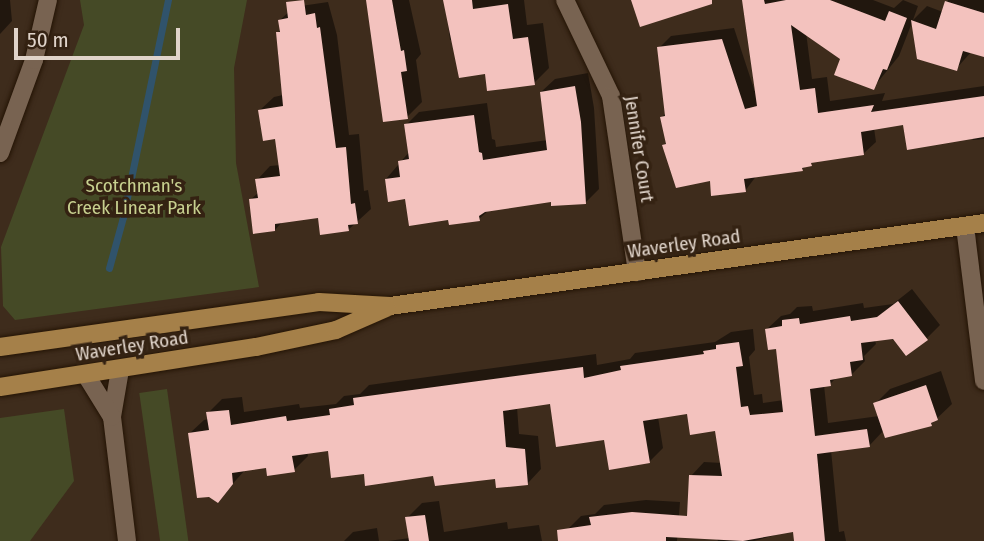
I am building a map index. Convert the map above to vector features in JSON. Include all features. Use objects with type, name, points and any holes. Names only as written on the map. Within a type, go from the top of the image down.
[{"type":"main road","name":"Waverley Road","points":[[0,347],[319,302],[390,306],[984,223]]},
{"type":"main road","name":"Waverley Road","points":[[0,387],[120,370],[336,330],[390,306]]},
{"type":"street","points":[[0,153],[34,60],[48,0]]},
{"type":"street","name":"Jennifer Court","points":[[565,0],[611,96],[637,272]]},
{"type":"street","points":[[965,226],[984,381]]},
{"type":"street","points":[[120,370],[111,417],[127,541]]},
{"type":"street","points":[[86,375],[111,417]]},
{"type":"green space","name":"Scotchman's Creek Linear Park","points":[[80,0],[247,0],[234,68],[236,163],[259,287],[15,320],[3,306],[1,247],[84,25]]},
{"type":"green space","points":[[167,389],[188,541],[160,541],[139,393]]},
{"type":"green space","points":[[64,409],[74,481],[30,541],[0,541],[0,418]]},
{"type":"building","points":[[304,0],[306,15],[315,13],[317,28],[320,27],[336,148],[346,147],[351,204],[355,203],[358,224],[348,225],[349,231],[320,235],[318,218],[275,224],[275,231],[253,234],[249,199],[258,198],[255,179],[280,176],[275,139],[263,141],[258,110],[283,106],[276,32],[280,32],[278,20],[288,18],[286,2]]},
{"type":"building","points":[[366,0],[392,0],[407,71],[401,72],[408,119],[383,122]]},
{"type":"building","points":[[443,0],[472,0],[473,9],[508,4],[513,39],[528,37],[535,85],[487,91],[485,74],[459,78]]},
{"type":"building","points":[[631,0],[712,0],[712,4],[640,27]]},
{"type":"building","points":[[742,0],[764,0],[765,4],[786,0],[830,0],[885,21],[889,11],[907,18],[887,70],[883,69],[874,90],[834,75],[840,59],[791,25],[800,90],[815,88],[818,113],[874,105],[871,112],[984,96],[984,137],[907,150],[903,125],[861,132],[864,155],[811,163],[812,166],[802,168],[803,171],[744,179],[746,192],[711,196],[710,181],[676,188],[662,145],[666,144],[660,117],[665,116],[657,47],[722,39],[745,109],[757,106]]},
{"type":"building","points":[[945,1],[984,13],[984,57],[963,51],[957,71],[917,59],[911,20],[936,29]]},
{"type":"building","points":[[575,86],[581,122],[586,204],[551,206],[551,202],[485,212],[479,216],[480,221],[449,225],[448,220],[409,226],[405,199],[388,202],[385,179],[400,177],[398,161],[409,159],[404,124],[474,115],[479,152],[482,153],[483,160],[547,150],[540,92]]},
{"type":"building","points":[[898,301],[928,340],[906,356],[893,339],[861,343],[863,360],[850,362],[852,376],[830,380],[831,386],[810,389],[815,436],[867,429],[870,447],[817,454],[825,541],[794,541],[793,532],[743,541],[666,537],[666,541],[558,541],[557,530],[591,525],[589,517],[632,512],[687,516],[689,475],[722,476],[715,431],[690,435],[687,414],[643,421],[650,463],[609,470],[604,440],[556,447],[550,404],[503,411],[506,447],[525,449],[528,485],[496,488],[495,479],[435,486],[433,476],[365,486],[364,474],[331,478],[328,451],[292,456],[295,472],[267,476],[266,468],[232,473],[233,484],[218,503],[209,497],[197,498],[188,433],[209,430],[206,412],[229,410],[231,425],[286,416],[287,421],[330,415],[329,409],[354,405],[353,398],[583,367],[584,378],[621,370],[620,366],[704,354],[703,351],[716,349],[716,345],[739,342],[743,366],[736,367],[741,407],[748,406],[750,415],[783,412],[776,349],[768,350],[765,329],[782,326],[782,320],[799,318],[800,324],[850,316],[851,321],[877,317]]},
{"type":"building","points":[[926,385],[938,420],[931,423],[932,426],[885,438],[873,403]]},
{"type":"building","points":[[425,515],[429,541],[409,541],[405,517]]},
{"type":"waterway","points":[[109,268],[123,217],[168,0]]}]
